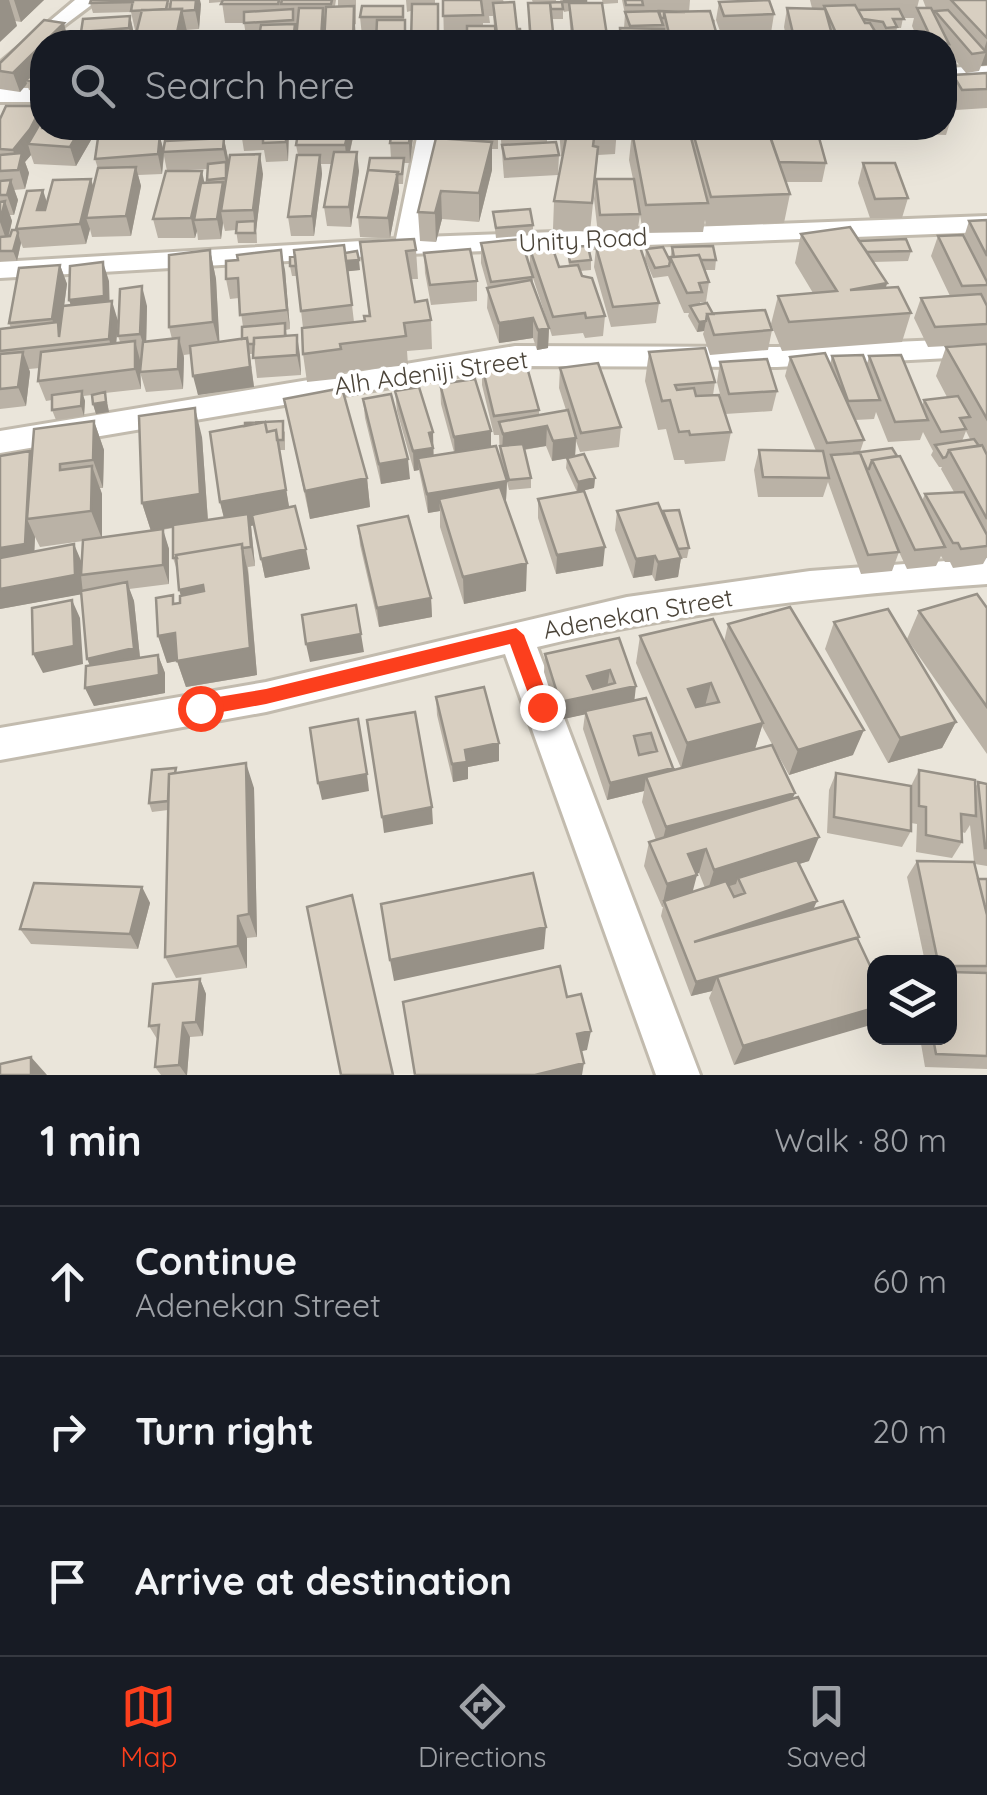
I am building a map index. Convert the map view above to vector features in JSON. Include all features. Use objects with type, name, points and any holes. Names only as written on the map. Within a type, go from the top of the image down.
[{"type":"street","points":[[50,30],[88,0]]},
{"type":"street","points":[[0,76],[30,45]]},
{"type":"street","points":[[957,74],[987,73]]},
{"type":"street","points":[[0,94],[30,95]]},
{"type":"street","points":[[408,246],[428,140]]},
{"type":"street","name":"Unity Road","points":[[0,270],[408,246],[987,224]]},
{"type":"street","name":"Alh Adeniji Street","points":[[0,442],[515,356],[777,357],[987,347]]},
{"type":"street","name":"Adenekan Street","points":[[0,744],[266,697],[628,611],[810,584],[987,571]]},
{"type":"street","points":[[516,635],[678,1075]]},
{"type":"shaded area","points":[[0,0],[987,0],[987,1075],[0,1075]]},
{"type":"building","points":[[133,0],[133,2],[90,3]]},
{"type":"building","points":[[133,0],[168,0],[166,9],[131,11]]},
{"type":"building","points":[[171,0],[196,0],[195,10],[170,9]]},
{"type":"building","points":[[223,0],[279,0],[278,4],[221,4]]},
{"type":"building","points":[[282,0],[332,0],[331,4],[281,4]]},
{"type":"building","points":[[443,0],[481,0],[483,15],[443,16]]},
{"type":"building","points":[[625,0],[642,0],[643,5],[626,5]]},
{"type":"building","points":[[769,0],[774,14],[724,16],[719,2]]},
{"type":"building","points":[[951,0],[987,0],[987,38]]},
{"type":"building","points":[[514,2],[520,30],[496,30],[493,3]]},
{"type":"building","points":[[562,2],[563,9],[538,3]]},
{"type":"building","points":[[528,3],[550,3],[553,30],[530,30]]},
{"type":"building","points":[[569,3],[602,3],[606,30],[572,30]]},
{"type":"building","points":[[412,4],[438,4],[438,30],[411,30]]},
{"type":"building","points":[[855,5],[865,23],[870,23],[874,30],[835,30],[824,6]]},
{"type":"building","points":[[354,6],[353,30],[325,30],[326,7]]},
{"type":"building","points":[[362,6],[403,6],[403,17],[360,17]]},
{"type":"building","points":[[299,8],[323,8],[322,30],[297,30]]},
{"type":"building","points":[[787,8],[825,9],[831,30],[792,30]]},
{"type":"building","points":[[917,8],[931,8],[942,30],[927,30]]},
{"type":"building","points":[[182,9],[178,30],[137,30],[142,10]]},
{"type":"building","points":[[293,9],[293,20],[244,23],[244,12]]},
{"type":"building","points":[[899,9],[904,19],[893,19],[897,27],[886,28],[883,22],[863,19],[858,10]]},
{"type":"building","points":[[948,10],[986,52],[972,54],[957,37],[957,30],[951,30],[935,11]]},
{"type":"building","points":[[658,11],[663,25],[630,26],[625,12]]},
{"type":"building","points":[[710,11],[716,30],[668,30],[664,12]]},
{"type":"building","points":[[130,16],[129,28],[105,30],[81,30],[83,19]]},
{"type":"building","points":[[44,20],[64,23],[57,30],[34,30]]},
{"type":"building","points":[[377,20],[405,20],[405,30],[377,30]]},
{"type":"building","points":[[295,24],[294,30],[260,30],[261,25]]},
{"type":"building","points":[[467,26],[495,26],[495,30],[467,30]]},
{"type":"building","points":[[620,28],[664,30],[620,30]]},
{"type":"building","points":[[30,34],[30,56],[13,73],[0,71],[0,63]]},
{"type":"building","points":[[987,73],[987,89],[962,90],[957,75]]},
{"type":"building","points":[[6,106],[30,106],[30,129],[13,150],[0,149],[0,119]]},
{"type":"building","points":[[30,140],[74,140],[70,147],[28,144]]},
{"type":"building","points":[[98,140],[159,140],[158,154],[95,159]]},
{"type":"building","points":[[224,140],[223,149],[163,152],[165,141]]},
{"type":"building","points":[[297,140],[346,140],[345,145],[296,145]]},
{"type":"building","points":[[436,140],[492,142],[479,193],[441,191],[435,213],[418,212]]},
{"type":"building","points":[[566,140],[594,140],[593,146],[598,147],[592,203],[554,201]]},
{"type":"building","points":[[634,140],[692,140],[708,203],[646,205]]},
{"type":"building","points":[[695,140],[771,140],[790,194],[711,197]]},
{"type":"building","points":[[771,140],[820,140],[826,163],[779,162]]},
{"type":"building","points":[[556,142],[559,155],[505,159],[502,145]]},
{"type":"building","points":[[334,152],[357,152],[349,207],[324,207]]},
{"type":"building","points":[[22,153],[18,170],[0,171],[0,155]]},
{"type":"building","points":[[260,154],[253,210],[221,211],[230,155]]},
{"type":"building","points":[[297,155],[320,155],[312,216],[288,217]]},
{"type":"building","points":[[370,158],[404,158],[402,174],[368,170]]},
{"type":"building","points":[[226,162],[226,178],[207,180],[208,164]]},
{"type":"building","points":[[863,163],[895,163],[908,198],[875,199]]},
{"type":"building","points":[[136,167],[126,216],[86,218],[98,168]]},
{"type":"building","points":[[368,170],[398,172],[388,218],[358,217]]},
{"type":"building","points":[[166,171],[202,171],[191,218],[153,219]]},
{"type":"building","points":[[91,179],[80,224],[16,229],[27,191],[43,190],[37,210],[45,210],[53,180]]},
{"type":"building","points":[[596,179],[634,179],[640,214],[600,215]]},
{"type":"building","points":[[11,180],[7,195],[0,195],[0,181]]},
{"type":"building","points":[[223,182],[217,219],[194,220],[201,183]]},
{"type":"building","points":[[530,209],[533,225],[496,228],[493,212]]},
{"type":"building","points":[[987,220],[987,256],[969,221]]},
{"type":"building","points":[[255,221],[255,233],[236,233],[237,222]]},
{"type":"building","points":[[850,227],[887,283],[850,290],[898,287],[911,313],[789,322],[778,296],[837,291],[801,234]]},
{"type":"building","points":[[12,230],[18,233],[13,251],[0,251],[0,237],[10,236]]},
{"type":"building","points":[[963,235],[987,285],[962,286],[938,236]]},
{"type":"building","points":[[414,239],[416,250],[406,251],[415,302],[427,300],[431,320],[404,323],[406,336],[340,344],[341,349],[303,354],[302,328],[365,321],[364,316],[370,316],[360,242]]},
{"type":"building","points":[[521,239],[533,277],[491,282],[481,243]]},
{"type":"building","points":[[906,239],[911,251],[867,252],[859,241]]},
{"type":"building","points":[[639,244],[659,303],[613,307],[596,247]]},
{"type":"building","points":[[344,245],[352,305],[301,311],[294,250]]},
{"type":"building","points":[[552,246],[559,267],[578,265],[582,276],[592,278],[605,316],[586,318],[585,313],[553,317],[530,249]]},
{"type":"building","points":[[588,246],[591,260],[570,262],[567,247]]},
{"type":"building","points":[[713,246],[716,260],[701,260],[699,255],[674,257],[672,247]]},
{"type":"building","points":[[663,247],[669,266],[655,268],[646,249]]},
{"type":"building","points":[[470,249],[477,281],[430,285],[424,253]]},
{"type":"building","points":[[210,250],[213,322],[169,327],[169,255]]},
{"type":"building","points":[[281,250],[287,310],[240,315],[238,278],[226,279],[226,261],[238,260],[237,255]]},
{"type":"building","points":[[357,251],[359,260],[346,261],[345,253]]},
{"type":"building","points":[[699,255],[709,282],[699,283],[702,292],[687,293],[670,257]]},
{"type":"building","points":[[103,262],[104,296],[69,300],[70,266]]},
{"type":"building","points":[[60,265],[52,319],[9,323],[19,268]]},
{"type":"building","points":[[531,280],[549,328],[538,330],[533,318],[499,323],[487,288]]},
{"type":"building","points":[[142,286],[140,334],[118,336],[120,289]]},
{"type":"building","points":[[981,294],[987,306],[987,324],[935,327],[921,298]]},
{"type":"building","points":[[112,301],[109,339],[0,351],[0,329],[58,322],[59,337],[63,306]]},
{"type":"building","points":[[707,303],[713,314],[699,322],[690,306]]},
{"type":"building","points":[[765,310],[772,330],[714,335],[707,314]]},
{"type":"building","points":[[285,323],[285,336],[254,338],[254,344],[242,339],[242,327]]},
{"type":"building","points":[[297,335],[297,355],[253,358],[254,338]]},
{"type":"building","points":[[179,338],[178,369],[140,372],[143,342]]},
{"type":"building","points":[[247,338],[250,367],[193,376],[190,346]]},
{"type":"building","points":[[135,341],[135,369],[38,381],[41,352]]},
{"type":"building","points":[[987,344],[987,419],[946,347]]},
{"type":"building","points":[[705,348],[715,382],[675,385],[677,390],[694,388],[696,396],[719,395],[731,432],[690,435],[689,431],[679,432],[670,400],[662,401],[649,352]]},
{"type":"building","points":[[23,352],[18,387],[0,389],[0,354]]},
{"type":"building","points":[[825,353],[864,440],[827,443],[790,357]]},
{"type":"building","points":[[863,355],[880,400],[848,401],[832,356]]},
{"type":"building","points":[[901,355],[928,420],[895,422],[869,356]]},
{"type":"building","points":[[767,359],[777,391],[729,394],[720,362]]},
{"type":"building","points":[[525,360],[539,410],[494,416],[482,366]]},
{"type":"building","points":[[598,363],[621,427],[581,433],[560,368]]},
{"type":"building","points":[[475,379],[491,431],[454,437],[440,384]]},
{"type":"building","points":[[419,387],[433,432],[429,433],[433,448],[413,451],[395,391]]},
{"type":"building","points":[[342,388],[367,478],[305,491],[284,399]]},
{"type":"building","points":[[82,391],[81,406],[52,410],[52,395]]},
{"type":"building","points":[[105,392],[106,402],[93,404],[92,395]]},
{"type":"building","points":[[391,394],[408,459],[379,464],[363,399]]},
{"type":"building","points":[[958,396],[970,417],[960,418],[966,429],[941,432],[924,400]]},
{"type":"building","points":[[195,408],[200,494],[142,503],[139,416]]},
{"type":"building","points":[[568,410],[576,438],[553,441],[547,426],[503,434],[499,422]]},
{"type":"building","points":[[94,421],[93,460],[60,464],[60,470],[92,466],[91,511],[27,519],[34,429]]},
{"type":"building","points":[[283,421],[283,440],[277,440],[276,430],[267,432],[265,422],[245,426],[245,423]]},
{"type":"building","points":[[265,422],[267,432],[276,430],[286,490],[220,502],[210,432]]},
{"type":"building","points":[[974,439],[979,446],[949,450],[943,458],[935,445]]},
{"type":"building","points":[[523,444],[531,478],[509,480],[500,446]]},
{"type":"building","points":[[982,445],[987,455],[987,519],[949,450]]},
{"type":"building","points":[[496,446],[507,481],[427,494],[418,458]]},
{"type":"building","points":[[892,448],[897,456],[872,460],[869,469],[860,453],[853,453]]},
{"type":"building","points":[[759,450],[823,451],[829,478],[763,477]]},
{"type":"building","points":[[30,451],[25,544],[0,548],[0,456]]},
{"type":"building","points":[[860,453],[899,552],[868,555],[831,455]]},
{"type":"building","points":[[584,454],[595,478],[578,482],[567,458]]},
{"type":"building","points":[[900,456],[945,547],[915,550],[872,460]]},
{"type":"building","points":[[500,487],[527,563],[463,577],[439,499]]},
{"type":"building","points":[[584,491],[605,547],[557,555],[538,499]]},
{"type":"building","points":[[964,492],[987,535],[987,546],[961,549],[953,543],[925,494]]},
{"type":"building","points":[[658,503],[681,558],[658,562],[655,556],[636,559],[617,511]]},
{"type":"building","points":[[295,506],[306,549],[261,559],[252,515]]},
{"type":"building","points":[[679,510],[689,548],[678,549],[663,511]]},
{"type":"building","points":[[248,514],[251,547],[242,548],[242,544],[173,558],[173,525]]},
{"type":"building","points":[[408,516],[431,598],[377,608],[358,526]]},
{"type":"building","points":[[163,529],[163,565],[81,575],[83,540]]},
{"type":"building","points":[[74,544],[75,575],[0,589],[0,558]]},
{"type":"building","points":[[242,544],[250,648],[177,661],[175,633],[158,636],[156,598],[173,595],[173,604],[180,603],[180,596],[204,591],[203,585],[179,590],[176,555]]},
{"type":"building","points":[[127,582],[134,648],[87,659],[81,591]]},
{"type":"building","points":[[977,594],[987,608],[987,707],[919,611]]},
{"type":"building","points":[[72,600],[74,646],[33,654],[32,608]]},
{"type":"building","points":[[356,605],[361,634],[306,644],[302,615]]},
{"type":"building","points":[[790,607],[864,730],[798,750],[728,624]]},
{"type":"building","points":[[888,609],[956,722],[900,738],[834,622]]},
{"type":"building","points":[[713,619],[763,723],[687,743],[640,636]],"holes":[[[711,683],[719,702],[696,707],[688,689]]]},
{"type":"building","points":[[619,638],[636,686],[560,702],[545,654]],"holes":[[[610,670],[615,683],[593,689],[587,676]]]},
{"type":"building","points":[[158,655],[159,675],[85,688],[86,666]]},
{"type":"building","points":[[484,687],[499,743],[465,750],[467,762],[452,764],[436,697]]},
{"type":"building","points":[[646,698],[673,768],[610,783],[585,711]],"holes":[[[651,733],[657,751],[639,755],[634,736]]]},
{"type":"building","points":[[415,712],[432,807],[382,817],[367,720]]},
{"type":"building","points":[[358,719],[367,774],[318,783],[310,728]]},
{"type":"building","points":[[772,745],[795,793],[666,827],[646,777]]},
{"type":"building","points":[[246,763],[249,914],[238,916],[238,946],[165,957],[169,774]]},
{"type":"building","points":[[176,768],[175,773],[169,774],[168,801],[149,803],[152,770]]},
{"type":"building","points":[[919,770],[975,780],[976,816],[961,814],[962,842],[926,835],[926,807],[919,806]]},
{"type":"building","points":[[836,773],[911,786],[911,831],[834,817]]},
{"type":"building","points":[[978,782],[987,784],[987,848],[985,848]]},
{"type":"building","points":[[798,797],[819,837],[714,870],[706,849],[688,854],[697,875],[667,884],[649,842]]},
{"type":"building","points":[[797,860],[817,901],[694,942],[843,901],[859,937],[696,982],[664,901],[726,881],[734,897],[745,893],[738,878]]},
{"type":"building","points":[[917,861],[974,862],[987,915],[987,966],[957,966],[957,955],[937,955]]},
{"type":"building","points":[[533,873],[546,927],[390,960],[381,904]]},
{"type":"building","points":[[978,879],[987,879],[987,915]]},
{"type":"building","points":[[34,883],[142,887],[130,934],[20,929]]},
{"type":"building","points":[[352,895],[393,1075],[341,1075],[307,907]]},
{"type":"building","points":[[857,938],[867,959],[867,1010],[743,1046],[717,977]]},
{"type":"building","points":[[560,966],[567,997],[581,994],[591,1031],[577,1034],[584,1063],[535,1075],[415,1075],[403,1002]]},
{"type":"building","points":[[957,972],[987,973],[987,1056],[936,1054],[934,1045],[957,1045]]},
{"type":"building","points":[[200,979],[196,1022],[183,1023],[179,1065],[155,1067],[159,1025],[149,1026],[153,984]]},
{"type":"building","points":[[31,1057],[31,1075],[0,1075],[0,1064]]},
{"type":"route","points":[[200,708],[266,697],[516,635],[542,707]]}]
